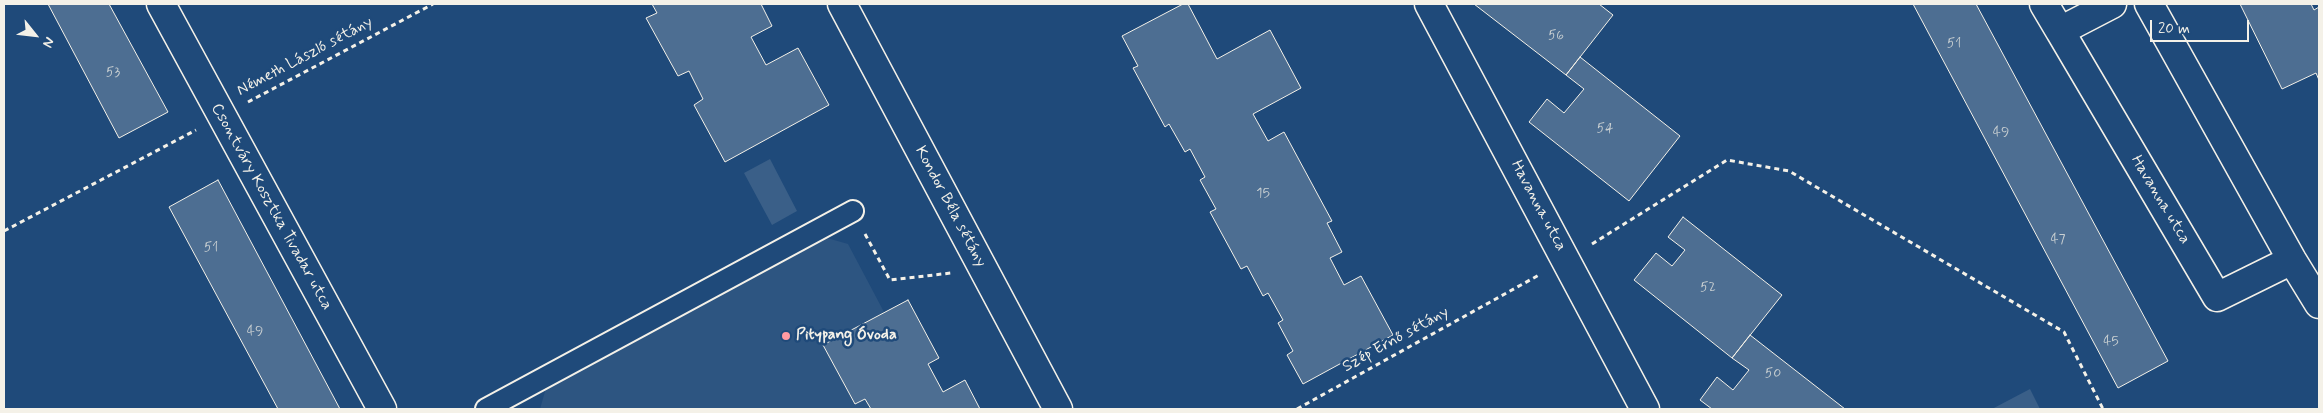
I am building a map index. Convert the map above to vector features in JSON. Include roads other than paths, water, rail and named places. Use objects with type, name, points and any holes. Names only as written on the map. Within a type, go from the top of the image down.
[{"type":"street","name":"Csontváry Kosztka Tivadar utca","points":[[161,4],[382,409]]},
{"type":"street","name":"Kondor Béla sétány","points":[[842,4],[1058,409]]},
{"type":"street","name":"Havanna utca","points":[[1429,4],[1645,409]]},
{"type":"street","name":"Havanna utca","points":[[2044,4],[2217,297],[2292,260]]},
{"type":"street","points":[[2060,31],[2112,4]]},
{"type":"street","points":[[2149,4],[2292,260],[2319,304]]},
{"type":"lane","points":[[486,409],[853,211]]},
{"type":"place","name":"Pitypang Óvoda","points":[[786,336]]}]
